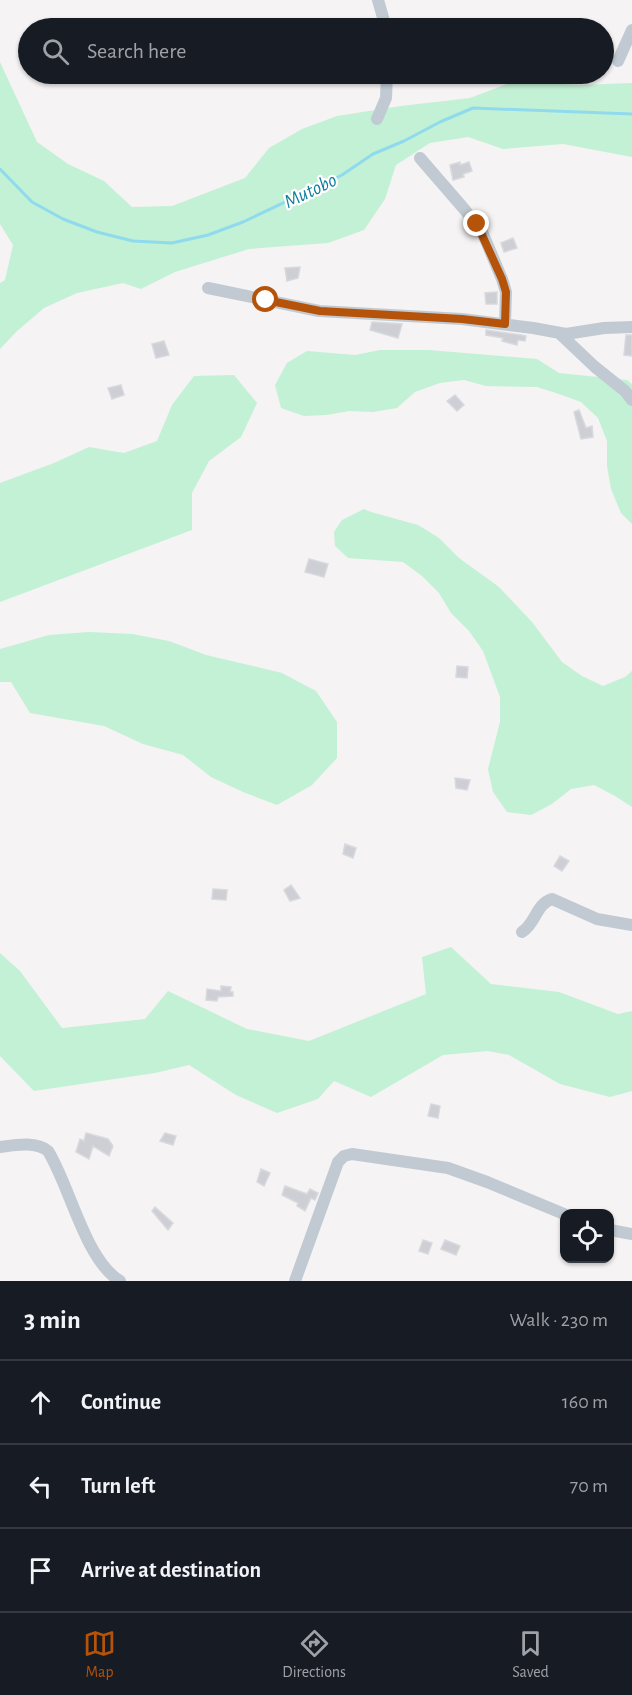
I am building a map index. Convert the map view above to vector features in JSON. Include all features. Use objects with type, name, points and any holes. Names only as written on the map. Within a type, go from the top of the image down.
[{"type":"street","points":[[378,0],[383,18]]},
{"type":"street","points":[[618,61],[632,30]]},
{"type":"street","points":[[377,119],[386,98],[387,84]]},
{"type":"street","points":[[420,158],[483,234],[506,292],[505,324]]},
{"type":"street","points":[[208,288],[320,311],[462,319],[559,333],[574,334],[604,328],[632,327]]},
{"type":"street","points":[[559,333],[625,391],[632,400]]},
{"type":"street","points":[[522,932],[531,924],[540,906],[552,899],[597,919],[632,924]]},
{"type":"street","points":[[0,1147],[36,1145],[48,1151],[81,1226],[105,1269],[120,1281]]},
{"type":"street","points":[[295,1281],[338,1162],[344,1156],[352,1154],[389,1158],[448,1168],[560,1212]]},
{"type":"street","points":[[614,1231],[632,1234]]},
{"type":"green space","points":[[0,62],[37,142],[68,164],[104,181],[132,207],[172,206],[245,178],[269,148],[302,129],[337,116],[470,98],[507,84],[632,83],[632,157],[563,144],[503,149],[468,137],[430,143],[396,165],[385,199],[364,230],[328,243],[249,249],[175,272],[141,289],[123,283],[77,293],[44,308],[0,349],[0,283],[5,280],[13,245],[0,224]]},
{"type":"green space","points":[[380,350],[429,350],[537,359],[559,373],[627,380],[632,384],[632,524],[621,513],[611,489],[607,466],[607,441],[598,418],[581,402],[559,394],[537,387],[486,386],[464,380],[440,383],[415,392],[397,408],[373,412],[349,411],[304,416],[281,408],[275,385],[287,363],[307,351],[355,355]]},
{"type":"green space","points":[[234,375],[257,403],[241,437],[209,461],[192,493],[192,530],[0,602],[0,483],[89,447],[124,453],[157,441],[172,405],[194,376]]},
{"type":"green space","points":[[364,509],[418,525],[439,538],[459,558],[499,587],[532,622],[562,662],[582,676],[603,686],[625,677],[632,671],[632,807],[594,785],[571,789],[552,804],[531,815],[507,812],[493,792],[488,769],[500,722],[500,697],[483,651],[469,631],[451,613],[439,593],[403,562],[348,558],[335,546],[334,532],[342,520]]},
{"type":"green space","points":[[89,632],[132,634],[169,641],[206,655],[282,673],[316,691],[337,722],[337,758],[312,785],[277,805],[211,777],[183,755],[143,744],[104,726],[30,713],[11,682],[0,682],[0,649],[49,635]]},
{"type":"green space","points":[[451,947],[491,984],[559,992],[618,1014],[632,1011],[632,1091],[610,1097],[560,1084],[509,1055],[488,1051],[443,1055],[371,1097],[334,1081],[318,1099],[277,1113],[236,1095],[189,1065],[155,1073],[34,1091],[0,1056],[0,953],[20,971],[62,1028],[145,1019],[168,991],[247,1029],[309,1041],[426,994],[422,957]]},
{"type":"building","points":[[460,162],[460,165],[469,162],[472,171],[463,174],[464,177],[453,180],[450,165]]},
{"type":"building","points":[[513,238],[517,248],[504,252],[501,243]]},
{"type":"building","points":[[300,267],[298,278],[287,281],[285,268]]},
{"type":"building","points":[[497,292],[497,304],[486,304],[485,293]]},
{"type":"building","points":[[372,322],[402,324],[398,338],[370,330]]},
{"type":"building","points":[[486,330],[526,336],[525,341],[518,340],[517,345],[502,341],[503,338],[486,335]]},
{"type":"building","points":[[626,335],[632,335],[632,356],[624,355]]},
{"type":"building","points":[[164,341],[169,355],[156,358],[152,344]]},
{"type":"building","points":[[121,385],[124,395],[112,399],[108,388]]},
{"type":"building","points":[[455,395],[464,405],[457,411],[447,401]]},
{"type":"building","points":[[579,410],[586,428],[592,426],[593,437],[581,439],[574,412]]},
{"type":"building","points":[[309,559],[328,564],[324,577],[305,572]]},
{"type":"building","points":[[457,666],[468,667],[467,678],[456,677]]},
{"type":"building","points":[[455,778],[470,780],[467,790],[456,788]]},
{"type":"building","points":[[345,844],[356,848],[353,858],[343,854]]},
{"type":"building","points":[[560,856],[569,861],[562,871],[554,866]]},
{"type":"building","points":[[291,885],[300,898],[290,901],[284,890]]},
{"type":"building","points":[[213,889],[227,890],[226,900],[212,899]]},
{"type":"building","points":[[221,986],[231,987],[230,992],[233,992],[233,996],[218,997],[217,1001],[206,1000],[207,989],[221,991]]},
{"type":"building","points":[[431,1104],[440,1106],[438,1118],[428,1116]]},
{"type":"building","points":[[86,1133],[108,1139],[113,1146],[109,1156],[93,1146],[89,1159],[76,1152],[80,1139],[84,1141]]},
{"type":"building","points":[[165,1133],[176,1136],[173,1145],[160,1141]]},
{"type":"building","points":[[261,1169],[270,1173],[264,1186],[257,1182]]},
{"type":"building","points":[[285,1186],[307,1194],[310,1189],[318,1193],[315,1200],[311,1198],[305,1211],[297,1206],[298,1203],[282,1195]]},
{"type":"building","points":[[155,1207],[173,1223],[168,1230],[152,1211]]},
{"type":"building","points":[[423,1240],[432,1243],[428,1254],[419,1251]]},
{"type":"building","points":[[445,1240],[460,1246],[456,1255],[441,1249]]},
{"type":"waterway","name":"Mutobo","points":[[0,169],[32,202],[63,219],[97,232],[133,241],[172,243],[208,235],[243,222],[342,175],[373,154],[473,108],[632,114]]},
{"type":"route","points":[[266,300],[320,311],[462,319],[505,324],[506,292],[477,224]]}]
